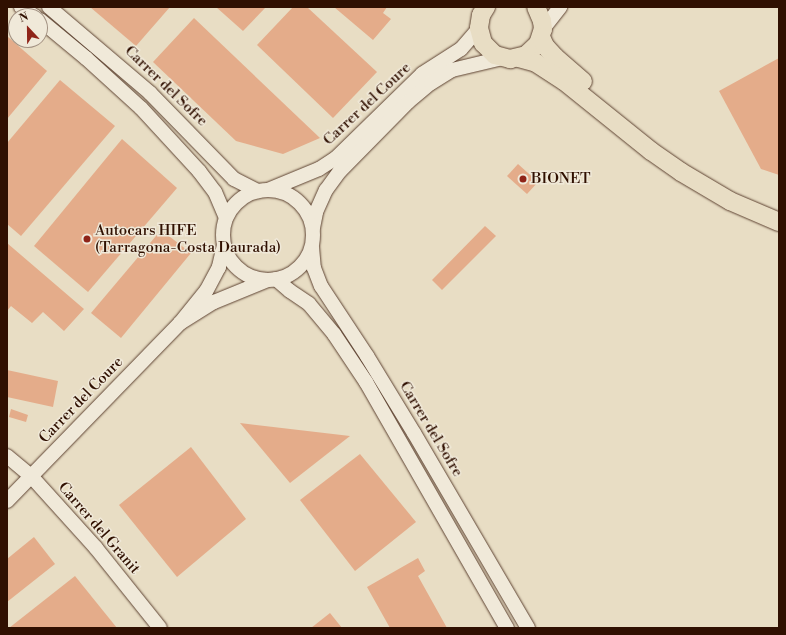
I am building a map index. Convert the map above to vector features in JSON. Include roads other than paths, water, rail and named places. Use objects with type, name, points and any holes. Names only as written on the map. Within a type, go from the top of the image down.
[{"type":"main road","points":[[536,7],[541,15],[542,33],[545,46],[554,57],[663,146],[726,188],[779,211]]},
{"type":"main road","points":[[480,14],[483,43],[489,51],[536,64],[564,81],[651,151],[681,172],[730,201],[779,222]]},
{"type":"main road","points":[[511,58],[534,49],[542,33]]},
{"type":"street","name":"Carrer del Sofre","points":[[49,7],[150,92],[234,179],[263,190]]},
{"type":"street","points":[[542,33],[560,7]]},
{"type":"street","name":"Carrer del Coure","points":[[263,190],[319,169],[336,158],[422,74],[461,49],[480,14]]},
{"type":"street","points":[[48,27],[136,103],[199,171],[215,192],[226,218]]},
{"type":"street","name":"Carrer del Coure","points":[[313,229],[316,212],[326,190],[340,171],[408,102],[431,83],[452,70],[511,58]]},
{"type":"street","points":[[263,190],[280,191],[295,198],[307,212],[313,229],[312,247],[308,257],[298,269],[289,275],[273,279],[254,278],[239,269],[232,262],[224,245],[223,230],[226,218],[237,202],[263,190]]},
{"type":"street","name":"Carrer del Coure","points":[[7,501],[180,323],[206,291],[219,267],[224,245]]},
{"type":"street","name":"Carrer del Sofre","points":[[312,247],[314,268],[321,286],[402,414],[528,628]]},
{"type":"street","name":"Carrer del Coure","points":[[180,323],[214,302],[273,279]]},
{"type":"street","points":[[273,279],[309,304],[334,334],[362,376],[507,628]]},
{"type":"street","name":"Carrer del Granit","points":[[7,456],[31,476],[96,548],[160,628]]},
{"type":"place","name":"BIONET","points":[[523,179]]},
{"type":"place","name":"Autocars HIFE (Tarragona-Costa Daurada)","points":[[87,239]]}]
